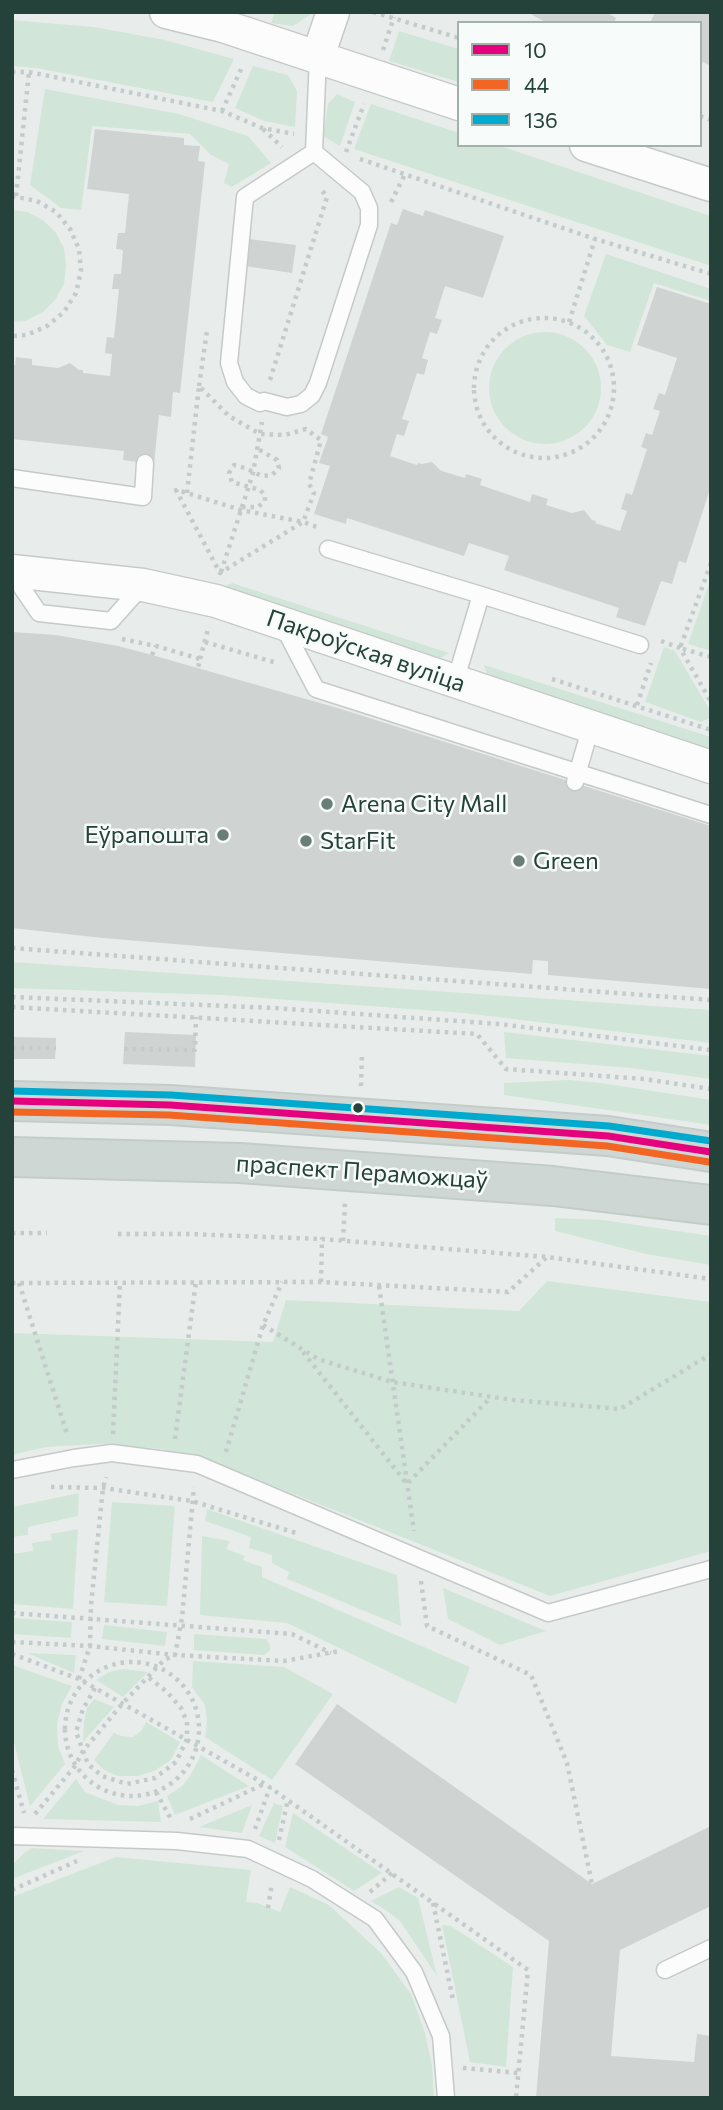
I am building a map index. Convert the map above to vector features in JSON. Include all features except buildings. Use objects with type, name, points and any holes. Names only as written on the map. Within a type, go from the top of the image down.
[{"type":"main road","points":[[12,1101],[170,1105],[594,1135],[711,1152]]},
{"type":"main road","name":"праспект Пераможцаў","points":[[12,1157],[240,1163],[553,1186],[711,1205]]},
{"type":"street","points":[[166,12],[223,26],[457,103]]},
{"type":"street","points":[[318,56],[333,12]]},
{"type":"street","points":[[592,147],[711,185]]},
{"type":"street","name":"Пакроўская вуліца","points":[[14,571],[143,585],[216,601],[711,767]]},
{"type":"lane","points":[[314,152],[318,56]]},
{"type":"lane","points":[[314,152],[362,192],[369,208],[369,225],[318,383],[312,395],[301,404],[287,407],[260,402],[246,396],[235,382],[229,363],[245,197],[314,152]]},
{"type":"lane","points":[[12,478],[143,497],[145,463]]},
{"type":"lane","points":[[328,549],[640,645]]},
{"type":"lane","points":[[455,681],[481,595]]},
{"type":"lane","points":[[282,623],[316,689],[576,778],[711,815]]},
{"type":"lane","points":[[576,778],[591,726]]},
{"type":"lane","points":[[12,1470],[112,1453],[197,1464],[548,1613],[711,1569]]},
{"type":"lane","points":[[12,1836],[177,1841],[248,1849],[312,1879],[375,1919],[414,1972],[440,2036],[446,2098]]},
{"type":"lane","points":[[665,1970],[711,1948]]},
{"type":"path","points":[[373,12],[457,37]]},
{"type":"path","points":[[12,336],[27,335],[47,326],[64,312],[76,293],[80,271],[79,249],[71,229],[56,212],[37,201],[14,196],[29,72]]},
{"type":"path","points":[[235,527],[253,473],[264,401],[327,197],[299,162],[262,128]]},
{"type":"path","points":[[569,322],[595,239]]},
{"type":"path","points":[[546,318],[569,322],[588,332],[602,348],[612,368],[615,389],[611,410],[602,429],[587,444],[568,455],[546,459],[525,456],[504,446],[488,431],[477,411],[473,389],[477,366],[487,346],[503,330],[524,321],[546,318]]},
{"type":"path","points":[[187,493],[199,386],[229,416],[260,434],[285,435],[306,429],[321,440],[309,484],[314,493],[303,522],[220,573],[176,490],[241,509],[303,522],[329,531]]},
{"type":"path","points":[[241,509],[258,507],[265,500],[265,495],[260,490],[232,482],[229,473],[234,466],[262,476],[272,475],[279,468],[277,460],[258,449]]},
{"type":"path","points":[[711,563],[680,648],[711,702]]},
{"type":"path","points":[[152,655],[156,646],[200,659],[198,668]]},
{"type":"path","points":[[680,648],[711,657]]},
{"type":"path","points":[[12,948],[711,1000]]},
{"type":"path","points":[[12,997],[274,1008],[486,1023],[711,1050]]},
{"type":"path","points":[[12,1007],[477,1034],[506,1069],[644,1080],[711,1089]]},
{"type":"path","points":[[124,1049],[195,1050],[197,1017]]},
{"type":"path","points":[[12,1048],[56,1048]]},
{"type":"path","points":[[12,1233],[47,1233]]},
{"type":"path","points":[[118,1234],[322,1240],[547,1256],[711,1279]]},
{"type":"path","points":[[321,1282],[322,1240]]},
{"type":"path","points":[[74,1458],[15,1283],[321,1282],[508,1292],[547,1256]]},
{"type":"path","points":[[173,1461],[196,1281]]},
{"type":"path","points":[[112,1453],[120,1282]]},
{"type":"path","points":[[219,1473],[263,1325],[282,1282]]},
{"type":"path","points":[[379,1286],[427,1626],[531,1675],[567,1763],[592,1884]]},
{"type":"path","points":[[263,1325],[318,1359],[393,1382],[491,1396],[620,1409],[711,1354]]},
{"type":"path","points":[[300,1348],[407,1484]]},
{"type":"path","points":[[407,1484],[491,1396]]},
{"type":"path","points":[[44,1487],[103,1488],[192,1501],[304,1536]]},
{"type":"path","points":[[81,1681],[118,1663],[138,1662],[158,1667],[177,1679],[191,1696],[199,1718],[197,1745],[191,1762],[176,1780],[156,1792],[134,1796],[111,1794],[91,1783],[75,1766],[66,1745],[64,1723],[81,1681],[90,1646],[103,1488]]},
{"type":"path","points":[[176,1655],[192,1501]]},
{"type":"path","points":[[12,1613],[292,1634],[331,1653]]},
{"type":"path","points":[[12,1642],[284,1661],[340,1651]]},
{"type":"path","points":[[12,1654],[95,1688],[270,1787],[528,1970],[516,2098]]},
{"type":"path","points":[[12,1770],[27,1823],[123,1703],[164,1660],[176,1655]]},
{"type":"path","points":[[95,1688],[83,1709],[76,1732],[88,1764],[102,1776],[127,1784],[155,1778],[176,1762],[187,1739],[187,1722],[181,1708],[148,1677]]},
{"type":"path","points":[[248,1849],[270,1787]]},
{"type":"path","points":[[156,1792],[175,1826]]},
{"type":"path","points":[[443,2066],[518,2073]]},
{"type":"green space","points":[[275,12],[314,12],[293,26],[271,23]]},
{"type":"green space","points":[[12,20],[94,27],[165,40],[234,59],[213,102],[36,68],[12,66]]},
{"type":"green space","points":[[399,31],[457,48],[457,81],[389,61]]},
{"type":"green space","points":[[253,66],[288,75],[297,91],[295,127],[264,121],[235,108]]},
{"type":"green space","points":[[45,89],[179,114],[248,136],[271,163],[232,187],[224,183],[229,164],[211,155],[190,134],[92,126],[81,210],[61,208],[30,185]]},
{"type":"green space","points":[[337,94],[355,102],[340,146],[323,136],[328,104]]},
{"type":"green space","points":[[371,104],[457,132],[457,147],[503,147],[711,216],[711,266],[354,149]]},
{"type":"green space","points":[[12,210],[27,212],[43,220],[56,233],[64,248],[66,266],[64,284],[55,300],[43,312],[25,321],[12,322]]},
{"type":"green space","points":[[606,254],[711,289],[711,301],[654,283],[630,352],[607,345],[584,316]]},
{"type":"green space","points":[[545,332],[567,336],[585,348],[597,366],[601,388],[597,410],[585,428],[567,440],[545,444],[523,440],[505,428],[493,410],[489,388],[493,366],[505,348],[523,336]]},
{"type":"green space","points":[[711,578],[711,651],[688,644]]},
{"type":"green space","points":[[232,583],[449,653],[427,662],[227,591],[226,586]]},
{"type":"green space","points":[[664,647],[675,651],[711,712],[711,717],[701,722],[645,702]]},
{"type":"green space","points":[[484,665],[711,737],[711,753],[493,681]]},
{"type":"green space","points":[[12,962],[711,1010],[711,1043],[464,1013],[222,995],[12,988]]},
{"type":"green space","points":[[504,1032],[711,1056],[711,1079],[631,1068],[506,1058]]},
{"type":"green space","points":[[569,1080],[711,1100],[711,1125],[504,1095],[504,1083]]},
{"type":"green space","points":[[555,1218],[603,1220],[711,1236],[711,1265],[646,1254],[555,1231]]},
{"type":"green space","points":[[547,1281],[711,1302],[711,1551],[550,1596],[211,1461],[162,1449],[101,1444],[46,1447],[12,1455],[12,1333],[273,1342],[286,1300],[519,1311]]},
{"type":"green space","points":[[79,1493],[78,1516],[28,1527],[28,1535],[12,1537],[12,1507]]},
{"type":"green space","points":[[112,1502],[175,1506],[167,1606],[104,1602]]},
{"type":"green space","points":[[207,1509],[397,1575],[401,1626],[287,1579],[289,1572],[272,1563],[272,1555],[249,1548],[251,1537],[205,1521]]},
{"type":"green space","points":[[78,1529],[73,1609],[12,1604],[12,1554],[33,1551],[32,1543],[52,1540],[51,1534]]},
{"type":"green space","points":[[202,1536],[230,1541],[226,1549],[245,1556],[243,1560],[262,1567],[262,1577],[470,1667],[456,1704],[287,1623],[200,1615]]},
{"type":"green space","points":[[443,1588],[546,1631],[500,1645],[448,1619]]},
{"type":"green space","points":[[12,1618],[72,1622],[71,1638],[12,1634]]},
{"type":"green space","points":[[104,1625],[167,1632],[165,1646],[102,1639]]},
{"type":"green space","points":[[194,1634],[266,1639],[270,1650],[264,1655],[194,1650]]},
{"type":"green space","points":[[27,1653],[76,1655],[74,1673]]},
{"type":"green space","points":[[193,1661],[284,1667],[333,1694],[272,1780],[205,1737],[205,1705],[192,1687]]},
{"type":"green space","points":[[12,1665],[72,1686],[62,1704],[57,1724],[58,1746],[65,1764],[30,1806],[12,1735]]},
{"type":"green space","points":[[123,1669],[148,1672],[123,1697],[96,1680],[109,1672]]},
{"type":"green space","points":[[94,1699],[114,1707],[83,1742],[87,1708]]},
{"type":"green space","points":[[146,1722],[180,1742],[171,1760],[154,1771],[138,1776],[118,1776],[104,1770],[94,1760],[114,1733],[133,1737],[142,1730]]},
{"type":"green space","points":[[201,1755],[249,1786],[175,1815],[167,1796],[182,1786]]},
{"type":"green space","points":[[76,1779],[85,1792],[118,1805],[138,1806],[158,1801],[161,1822],[43,1819]]},
{"type":"green space","points":[[274,1803],[283,1806],[275,1843],[259,1836]]},
{"type":"green space","points":[[252,1805],[242,1833],[199,1827]]},
{"type":"green space","points":[[293,1813],[382,1873],[354,1891],[285,1847]]},
{"type":"green space","points":[[32,1848],[84,1851],[12,1879],[14,1863]]},
{"type":"green space","points":[[116,1857],[251,1870],[246,1902],[257,1903],[280,1912],[290,1887],[329,1905],[381,1953],[411,1994],[425,2033],[432,2065],[434,2098],[12,2098],[12,1897]]},
{"type":"green space","points":[[399,1887],[418,1898],[437,1976],[400,1921],[371,1901]]},
{"type":"green space","points":[[442,1925],[451,1926],[513,1967],[506,2067],[470,2062]]},
{"type":"transit line","name":"136","points":[[12,1091],[171,1095],[609,1126],[711,1141]]},
{"type":"transit line","name":"10","points":[[12,1101],[170,1105],[608,1136],[711,1152]]},
{"type":"transit line","name":"44","points":[[12,1112],[169,1115],[607,1146],[709,1162]]},
{"type":"place","name":"Arena City Mall","points":[[327,804]]},
{"type":"place","name":"Еўрапошта","points":[[223,835]]},
{"type":"place","name":"StarFit","points":[[306,841]]},
{"type":"place","name":"Green","points":[[519,861]]}]
